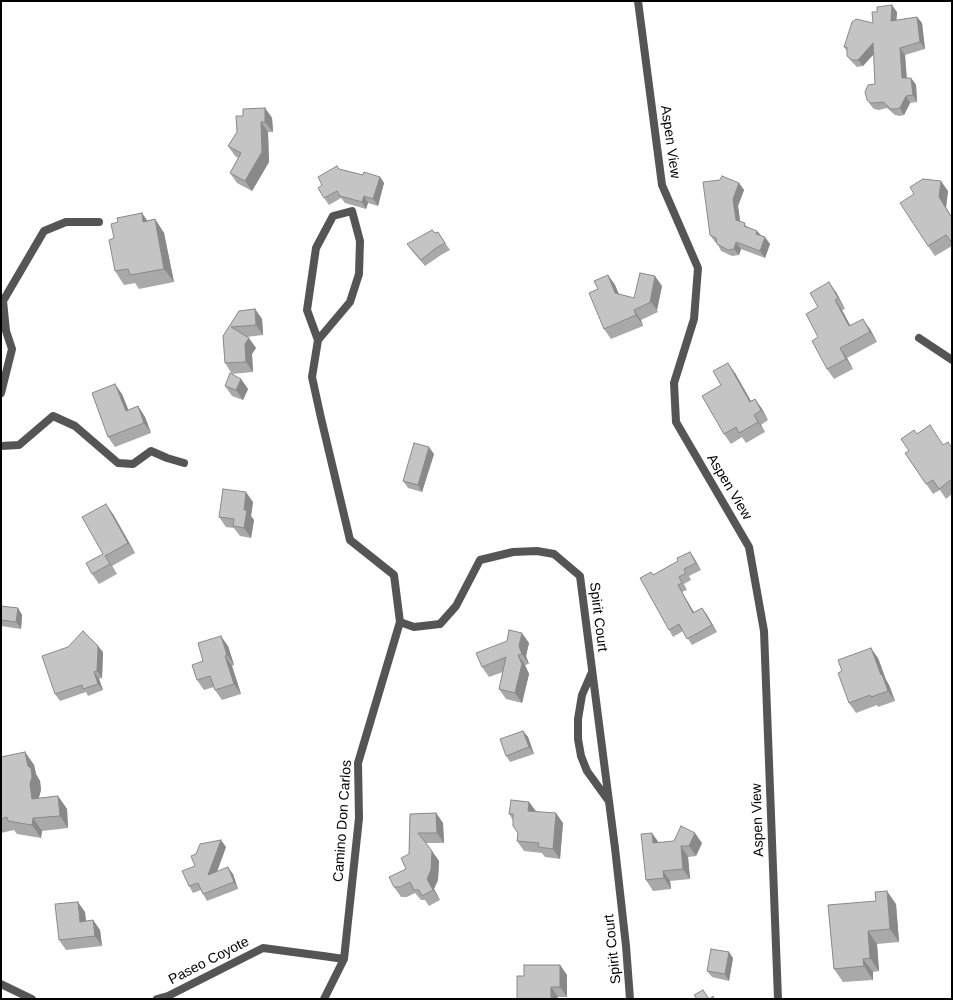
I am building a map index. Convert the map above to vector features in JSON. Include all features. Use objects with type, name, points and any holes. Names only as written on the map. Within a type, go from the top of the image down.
[{"type":"street","name":"Aspen View","points":[[638,1],[662,185],[698,268],[694,319],[674,383],[676,422],[749,547],[764,631],[778,999]]},
{"type":"street","points":[[318,340],[350,302],[360,274],[360,241],[352,211],[333,216],[316,248],[308,310],[318,340],[312,377],[350,540],[394,575],[400,622]]},
{"type":"street","points":[[1,393],[12,349],[4,330],[3,300],[44,231],[66,222],[99,222]]},
{"type":"street","points":[[919,338],[952,360]]},
{"type":"street","points":[[1,446],[19,445],[53,416],[75,426],[118,463],[133,464],[151,451],[184,463]]},
{"type":"street","name":"Spirit Court","points":[[400,622],[414,627],[440,624],[456,606],[480,560],[513,552],[537,551],[554,554],[580,576],[609,800],[626,946],[630,999]]},
{"type":"street","name":"Camino Don Carlos","points":[[324,999],[344,959],[359,818],[358,763],[400,622]]},
{"type":"street","name":"Spirit Court","points":[[592,671],[582,695],[578,719],[578,739],[581,756],[587,771],[609,800]]},
{"type":"street","name":"Paseo Coyote","points":[[158,999],[168,996],[263,948],[344,959]]},
{"type":"street","points":[[1,984],[32,999]]},
{"type":"building","points":[[892,5],[891,21],[917,17],[920,42],[900,48],[902,78],[911,78],[913,95],[906,96],[900,108],[896,109],[891,109],[883,102],[870,103],[867,100],[865,92],[868,85],[875,84],[873,43],[858,60],[852,60],[847,56],[847,47],[844,47],[852,22],[856,19],[873,23],[872,12],[877,12],[877,7]]},
{"type":"building","points":[[265,108],[265,122],[261,122],[262,152],[245,181],[230,173],[241,153],[228,146],[237,132],[236,116],[243,116],[243,109]]},
{"type":"building","points":[[337,166],[339,169],[363,175],[364,172],[380,177],[373,199],[364,196],[362,202],[340,196],[337,191],[324,198],[318,188],[322,185],[318,177]]},
{"type":"building","points":[[722,176],[739,183],[733,199],[736,220],[745,223],[744,226],[757,231],[756,234],[765,237],[760,251],[736,242],[734,249],[728,250],[717,244],[716,238],[710,235],[703,182],[720,180]]},
{"type":"building","points":[[923,179],[941,181],[939,197],[952,218],[952,243],[946,235],[928,246],[900,203],[914,194],[910,187]]},
{"type":"building","points":[[142,213],[143,222],[155,219],[164,269],[130,275],[128,269],[115,271],[109,240],[114,238],[111,224],[118,222],[117,218]]},
{"type":"building","points":[[432,230],[435,233],[438,232],[445,243],[421,260],[407,244]]},
{"type":"building","points":[[640,273],[655,276],[651,302],[634,310],[636,315],[604,329],[589,293],[598,289],[594,281],[608,275],[615,293],[634,298]]},
{"type":"building","points":[[829,282],[838,298],[835,300],[849,326],[863,319],[870,332],[840,348],[846,359],[827,369],[812,341],[818,337],[806,314],[818,307],[810,293]]},
{"type":"building","points":[[255,309],[256,325],[231,327],[249,338],[245,344],[246,362],[225,363],[223,336],[239,311]]},
{"type":"building","points":[[728,363],[750,402],[755,399],[761,410],[754,415],[758,422],[739,433],[736,427],[724,434],[702,396],[721,385],[713,371]]},
{"type":"building","points":[[230,373],[241,379],[236,390],[225,386]]},
{"type":"building","points":[[115,384],[126,411],[138,406],[144,423],[108,437],[92,393]]},
{"type":"building","points":[[930,425],[943,445],[948,442],[952,448],[952,479],[939,489],[933,480],[926,484],[905,453],[909,451],[901,439],[914,430],[917,434]]},
{"type":"building","points":[[414,443],[429,447],[418,485],[403,481]]},
{"type":"building","points":[[223,489],[246,492],[244,510],[247,510],[244,528],[233,526],[234,519],[219,517]]},
{"type":"building","points":[[106,504],[128,543],[105,556],[110,564],[92,574],[86,563],[103,554],[82,517]]},
{"type":"building","points":[[690,552],[696,563],[684,569],[686,573],[679,577],[682,583],[678,585],[693,613],[702,608],[712,625],[687,639],[679,624],[669,630],[640,578],[651,572],[653,575],[678,561],[677,558]]},
{"type":"building","points":[[1,606],[18,608],[16,622],[1,620]]},
{"type":"building","points":[[509,630],[522,633],[519,646],[522,654],[518,655],[522,664],[515,693],[499,689],[506,657],[482,667],[476,653],[507,641]]},
{"type":"building","points":[[83,631],[98,646],[97,671],[94,672],[98,684],[83,689],[82,685],[55,694],[42,656],[68,647]]},
{"type":"building","points":[[221,636],[227,655],[225,656],[234,684],[215,690],[210,676],[197,680],[192,665],[203,661],[198,643]]},
{"type":"building","points":[[871,648],[888,691],[871,697],[870,695],[849,703],[838,673],[842,671],[838,660]]},
{"type":"building","points":[[523,731],[529,747],[506,756],[500,739]]},
{"type":"building","points":[[25,752],[28,766],[31,768],[32,777],[30,784],[32,799],[58,796],[60,816],[33,818],[32,825],[8,821],[7,817],[1,819],[1,757]]},
{"type":"building","points":[[511,800],[529,802],[528,811],[556,813],[553,849],[538,847],[539,843],[517,841],[518,833],[513,826],[513,814],[509,814]]},
{"type":"building","points":[[436,813],[437,833],[418,833],[432,851],[431,870],[427,879],[433,890],[422,896],[419,890],[414,890],[410,882],[400,887],[394,887],[389,877],[406,869],[401,858],[409,854],[410,814]]},
{"type":"building","points":[[681,826],[695,833],[689,846],[681,846],[683,869],[663,871],[664,878],[646,880],[641,834],[652,833],[653,843],[674,841]]},
{"type":"building","points":[[221,840],[208,875],[228,867],[234,882],[203,894],[198,883],[189,886],[182,871],[195,866],[191,856],[196,854],[200,844]]},
{"type":"building","points":[[887,891],[890,929],[868,931],[870,958],[863,959],[864,966],[834,969],[828,905],[876,901],[875,892]]},
{"type":"building","points":[[78,902],[80,922],[93,920],[95,936],[59,940],[55,904]]},
{"type":"building","points":[[711,949],[729,952],[725,974],[707,971]]},
{"type":"building","points":[[524,965],[560,965],[560,987],[551,987],[551,999],[517,999],[517,976],[524,976]]},
{"type":"building","points":[[703,990],[709,999],[695,999],[696,998],[694,995]]}]
